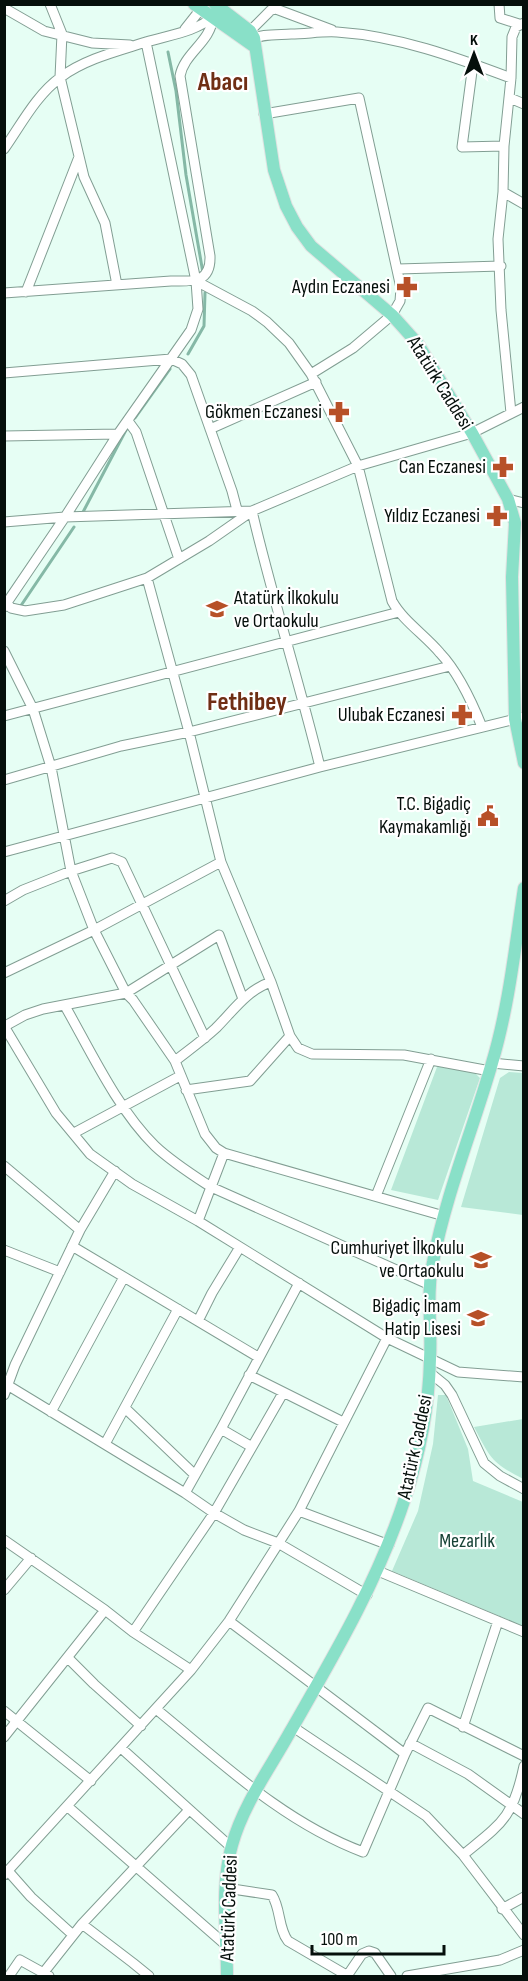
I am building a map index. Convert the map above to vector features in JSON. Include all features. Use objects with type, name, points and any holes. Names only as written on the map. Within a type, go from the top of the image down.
[{"type":"main road","points":[[199,6],[216,10],[250,39]]},
{"type":"main road","name":"Atatürk Caddesi","points":[[250,39],[274,170],[286,206],[297,227],[311,246],[392,315],[418,344],[472,433],[508,499],[515,523],[512,577],[519,718],[524,763]]},
{"type":"main road","name":"Atatürk Caddesi","points":[[227,1977],[226,1888],[231,1846],[240,1821],[366,1595],[389,1545],[406,1496],[422,1426],[430,1365],[432,1264],[444,1216],[491,1067],[508,997],[524,888]]},
{"type":"street","points":[[50,4],[62,34],[60,77],[79,157],[84,177],[105,223],[117,285]]},
{"type":"street","points":[[499,4],[500,18],[521,24],[513,33],[510,98],[504,146],[503,192],[498,225],[501,310],[511,413]]},
{"type":"street","points":[[183,31],[199,6]]},
{"type":"street","points":[[250,39],[274,7],[337,32]]},
{"type":"street","points":[[4,8],[44,31],[92,43],[135,46]]},
{"type":"street","points":[[4,149],[35,103],[60,77],[85,63],[205,23],[216,10]]},
{"type":"street","points":[[196,281],[207,271],[210,256],[180,76],[185,62],[209,33],[216,10]]},
{"type":"street","points":[[250,39],[337,32],[393,40],[448,54],[511,78]]},
{"type":"street","points":[[146,42],[196,281],[198,309],[196,319],[5,603],[19,611],[64,605],[147,579],[252,511],[358,466],[472,433],[524,407]]},
{"type":"street","points":[[473,64],[462,147],[504,146]]},
{"type":"street","points":[[210,429],[314,378],[392,315],[398,307],[401,295],[398,269],[359,98],[264,114]]},
{"type":"street","points":[[510,98],[524,104]]},
{"type":"street","points":[[26,292],[79,157]]},
{"type":"street","points":[[503,192],[524,204]]},
{"type":"street","points":[[398,269],[501,266]]},
{"type":"street","points":[[4,293],[196,281],[252,310],[267,322],[289,343],[314,378],[358,466],[390,594],[399,612],[442,654],[475,708],[482,727]]},
{"type":"street","points":[[4,373],[171,359],[182,364],[191,375],[237,510]]},
{"type":"street","points":[[128,421],[136,432],[179,559]]},
{"type":"street","points":[[4,436],[118,434]]},
{"type":"street","points":[[508,499],[524,503]]},
{"type":"street","points":[[4,522],[65,517],[252,511]]},
{"type":"street","points":[[252,511],[285,644],[304,702],[320,767]]},
{"type":"street","points":[[147,579],[189,732],[220,862],[271,982],[290,1036],[298,1048],[312,1054],[395,1054],[491,1067],[524,1066]]},
{"type":"street","points":[[4,716],[172,674],[399,612]]},
{"type":"street","points":[[4,651],[33,709],[51,767],[71,871],[94,930],[126,993],[175,1061],[205,1134],[216,1148],[224,1153],[444,1216]]},
{"type":"street","points":[[4,780],[121,746],[189,732],[450,666]]},
{"type":"street","points":[[4,852],[320,767],[519,718]]},
{"type":"street","points":[[4,901],[23,890],[71,871],[112,858],[122,862],[205,1038]]},
{"type":"street","points":[[4,973],[94,930],[220,862]]},
{"type":"street","points":[[243,999],[219,934],[126,993],[25,1015],[4,1026],[9,1042],[56,1113],[90,1154],[132,1184],[198,1221],[430,1365],[458,1372],[524,1377]]},
{"type":"street","points":[[175,1061],[205,1038],[255,989],[271,982]]},
{"type":"street","points":[[65,1006],[123,1106],[154,1145],[180,1167],[211,1186],[430,1285]]},
{"type":"street","points":[[186,1090],[250,1081],[290,1036]]},
{"type":"street","points":[[376,1197],[431,1059]]},
{"type":"street","points":[[74,1133],[180,1076]]},
{"type":"street","points":[[198,1221],[224,1153]]},
{"type":"street","points":[[4,1166],[80,1230]]},
{"type":"street","points":[[4,1395],[15,1365],[72,1246],[115,1171]]},
{"type":"street","points":[[72,1246],[258,1357]]},
{"type":"street","points":[[198,1321],[240,1247]]},
{"type":"street","points":[[4,1251],[60,1272]]},
{"type":"street","points":[[51,1412],[124,1277]]},
{"type":"street","points":[[185,1493],[299,1283]]},
{"type":"street","points":[[105,1444],[178,1309]]},
{"type":"street","points":[[74,1935],[6,1873],[191,1670],[229,1621],[298,1511],[387,1338]]},
{"type":"street","points":[[430,1365],[452,1395],[484,1463],[500,1476],[524,1489]]},
{"type":"street","points":[[249,1375],[344,1422]]},
{"type":"street","points":[[7,1384],[185,1493],[214,1514],[244,1530],[278,1543],[366,1595]]},
{"type":"street","points":[[133,1632],[214,1514],[284,1393]]},
{"type":"street","points":[[125,1408],[195,1474]]},
{"type":"street","points":[[221,1429],[252,1448]]},
{"type":"street","points":[[298,1511],[389,1545]]},
{"type":"street","points":[[4,1540],[133,1632],[191,1670]]},
{"type":"street","points":[[4,1590],[31,1558]]},
{"type":"street","points":[[378,1571],[524,1632]]},
{"type":"street","points":[[4,1737],[105,1610]]},
{"type":"street","points":[[229,1621],[405,1754]]},
{"type":"street","points":[[463,1727],[498,1621]]},
{"type":"street","points":[[68,1658],[141,1726]]},
{"type":"street","points":[[156,1709],[271,1803],[332,1839],[363,1852],[405,1754],[428,1708],[524,1756]]},
{"type":"street","points":[[4,1710],[91,1780]]},
{"type":"street","points":[[293,1726],[426,1816],[463,1855],[524,1935]]},
{"type":"street","points":[[410,1743],[468,1774],[524,1814]]},
{"type":"street","points":[[121,1748],[231,1846]]},
{"type":"street","points":[[463,1855],[501,1823],[512,1807],[524,1766]]},
{"type":"street","points":[[67,1806],[227,1946]]},
{"type":"street","points":[[9,1977],[20,1960],[47,1974],[82,1924],[189,1810]]},
{"type":"street","points":[[226,1888],[272,1895],[276,1901],[283,1935],[288,1941],[348,1976],[362,1954],[369,1951],[375,1953],[391,1977]]},
{"type":"street","points":[[502,1909],[524,1897]]},
{"type":"street","points":[[82,1924],[133,1962],[149,1977]]},
{"type":"street","points":[[407,1977],[500,1960],[524,1950]]},
{"type":"green space","points":[[445,1066],[474,1072],[480,1078],[438,1200],[391,1190],[437,1067]]},
{"type":"green space","points":[[509,1072],[523,1073],[523,1215],[461,1207],[500,1078]]},
{"type":"green space","name":"Mezarlık","points":[[438,1395],[446,1395],[468,1449],[473,1481],[523,1502],[523,1626],[392,1571],[418,1511],[433,1444]]},
{"type":"green space","points":[[524,1419],[523,1479],[493,1459],[474,1427]]},
{"type":"waterway","points":[[168,52],[176,91],[186,175],[203,273]]},
{"type":"waterway","points":[[188,354],[204,326],[205,293]]},
{"type":"waterway","points":[[135,418],[170,369]]},
{"type":"waterway","points":[[82,514],[126,430]]},
{"type":"waterway","points":[[20,607],[74,527]]},
{"type":"place","name":"Aydın Eczanesi","points":[[407,287]]},
{"type":"place","name":"Gökmen Eczanesi","points":[[339,412]]},
{"type":"place","name":"Can Eczanesi","points":[[503,467]]},
{"type":"place","name":"Yıldız Eczanesi","points":[[497,516]]},
{"type":"place","name":"Atatürk İlkokulu ve Ortaokulu","points":[[217,609]]},
{"type":"place","name":"Ulubak Eczanesi","points":[[462,715]]},
{"type":"place","name":"T.C. Bigadiç Kaymakamlığı","points":[[488,816]]},
{"type":"place","name":"Cumhuriyet İlkokulu ve Ortaokulu","points":[[481,1260]]},
{"type":"place","name":"Bigadiç İmam Hatip Lisesi","points":[[478,1318]]},
{"type":"district","name":"Abacı","points":[[223,82]]},
{"type":"district","name":"Fethibey","points":[[247,702]]}]
